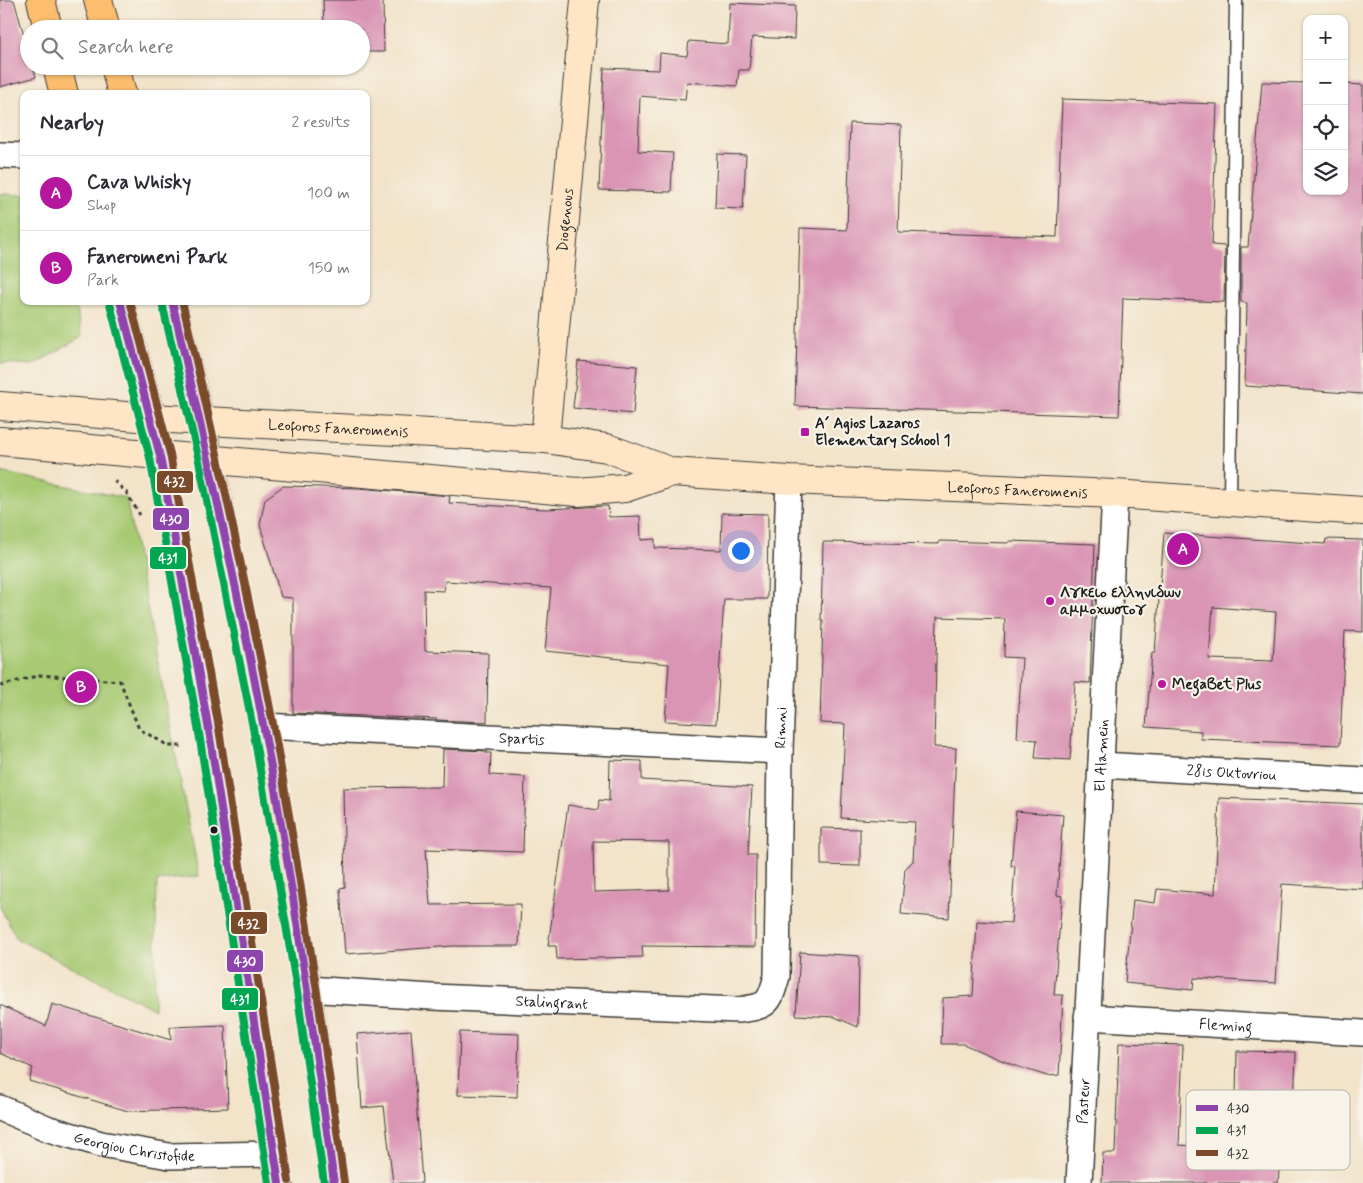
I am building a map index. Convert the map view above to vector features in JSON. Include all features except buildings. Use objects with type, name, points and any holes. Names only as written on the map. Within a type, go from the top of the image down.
[{"type":"main road","points":[[41,0],[46,20]]},
{"type":"main road","points":[[98,0],[104,20]]},
{"type":"main road","points":[[59,75],[63,90]]},
{"type":"main road","points":[[117,75],[121,90]]},
{"type":"main road","points":[[121,305],[160,456],[209,731],[279,1183]]},
{"type":"main road","points":[[173,305],[201,421],[264,726],[307,989],[334,1183]]},
{"type":"street","name":"Diogenous","points":[[545,439],[584,0]]},
{"type":"street","points":[[0,155],[20,156]]},
{"type":"street","name":"Leoforos Faneromenis","points":[[0,406],[151,418],[545,439],[607,448],[672,472],[789,480],[1115,494],[1363,511]]},
{"type":"street","name":"Leoforos Faneromenis","points":[[0,441],[578,492],[625,488],[672,472]]},
{"type":"street","name":"Rimni","points":[[777,976],[780,751],[789,480]]},
{"type":"street","name":"El Alamein","points":[[1088,1017],[1115,494]]},
{"type":"street","name":"Spartis","points":[[264,726],[780,751]]},
{"type":"street","name":"28is Oktovriou","points":[[1102,764],[1363,780]]},
{"type":"street","name":"Stalingrant","points":[[307,989],[432,997],[738,1010],[759,1007],[772,997],[777,976]]},
{"type":"street","name":"Fleming","points":[[1088,1017],[1363,1033]]},
{"type":"street","name":"Pasteur","points":[[1080,1183],[1088,1017]]},
{"type":"street","name":"Georgiou Christofide","points":[[0,1108],[49,1129],[100,1144],[169,1156],[275,1154]]},
{"type":"lane","points":[[1230,502],[1236,0]]},
{"type":"path","points":[[113,480],[126,492],[141,518]]},
{"type":"path","points":[[0,686],[40,675],[120,681],[139,729],[169,746],[187,746]]},
{"type":"green space","points":[[0,194],[20,195],[20,305],[76,305],[82,337],[33,365],[0,363]]},
{"type":"green space","points":[[0,472],[126,498],[199,876],[157,881],[154,1009],[17,939],[0,907]]},
{"type":"transit line","name":"431","points":[[110,305],[150,458],[199,733],[269,1183]]},
{"type":"transit line","name":"430","points":[[121,305],[160,456],[209,731],[279,1183]]},
{"type":"transit line","name":"432","points":[[131,305],[170,454],[219,729],[289,1181]]},
{"type":"transit line","name":"431","points":[[162,305],[199,461],[253,728],[297,991],[324,1183]]},
{"type":"transit line","name":"430","points":[[173,305],[231,565],[274,781],[302,953],[334,1183]]},
{"type":"transit line","name":"432","points":[[183,305],[230,512],[273,724],[311,953],[344,1182]]},
{"type":"place","name":"A´ Agios Lazaros Elementary School 1","points":[[805,432]]},
{"type":"place","name":"Cava Whisky","points":[[1183,549]]},
{"type":"place","name":"Λγκειο ελληνιδων αμμοχωστογ","points":[[1050,601]]},
{"type":"place","name":"MegaBet Plus","points":[[1162,684]]},
{"type":"place","name":"Faneromeni Park","points":[[81,687]]}]
